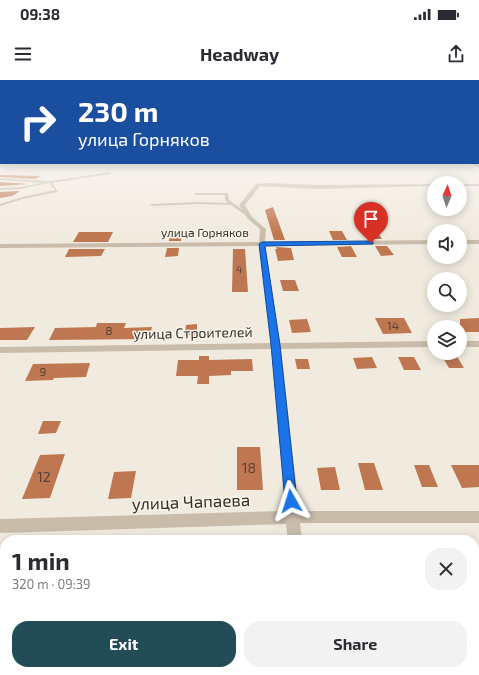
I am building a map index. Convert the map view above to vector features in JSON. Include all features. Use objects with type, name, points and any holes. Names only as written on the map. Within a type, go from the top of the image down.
[{"type":"street","points":[[294,535],[276,345],[262,244],[263,229],[249,216],[242,205],[258,186],[268,184],[317,187],[427,185]]},
{"type":"street","points":[[467,185],[479,185]]},
{"type":"street","name":"улица Горняков","points":[[0,246],[427,242]]},
{"type":"street","points":[[467,242],[479,242]]},
{"type":"street","name":"улица Строителей","points":[[0,350],[427,344]]},
{"type":"street","points":[[467,344],[479,344]]},
{"type":"street","name":"улица Чапаева","points":[[0,526],[292,517],[479,517]]},
{"type":"lane","points":[[0,189],[21,188],[78,178]]},
{"type":"lane","points":[[0,179],[50,182]]},
{"type":"lane","points":[[0,205],[22,198],[57,192],[50,182]]},
{"type":"lane","points":[[196,194],[227,194],[227,200],[249,216]]},
{"type":"lane","points":[[152,205],[198,203],[232,204]]},
{"type":"building","points":[[14,178],[38,178],[36,179]]},
{"type":"building","points":[[0,182],[29,184],[0,186]]},
{"type":"building","points":[[20,191],[12,196],[0,198],[0,192]]},
{"type":"building","points":[[273,207],[285,240],[274,240],[265,210]]},
{"type":"building","points":[[376,230],[382,239],[370,239],[364,231]]},
{"type":"building","points":[[329,231],[342,231],[347,240],[333,240]]},
{"type":"building","points":[[79,232],[113,232],[108,242],[73,242]]},
{"type":"building","points":[[171,232],[182,232],[181,241],[169,241]]},
{"type":"building","points":[[351,246],[357,257],[342,257],[337,247]]},
{"type":"building","points":[[375,246],[387,246],[394,255],[381,256]]},
{"type":"building","points":[[276,247],[291,248],[294,260],[278,261],[275,249],[277,249]]},
{"type":"building","points":[[167,248],[179,248],[178,256],[165,257]]},
{"type":"building","points":[[69,249],[105,249],[101,256],[65,257]]},
{"type":"building","points":[[233,249],[245,249],[248,292],[232,292]]},
{"type":"building","points":[[280,280],[295,280],[299,291],[283,291]]},
{"type":"building","points":[[375,318],[404,318],[412,333],[383,334]]},
{"type":"building","points":[[479,318],[479,332],[467,332],[467,320],[460,319]]},
{"type":"building","points":[[307,319],[311,332],[292,333],[289,320]]},
{"type":"building","points":[[97,323],[126,323],[124,328],[152,327],[149,339],[49,340],[55,328],[96,327]]},
{"type":"building","points":[[197,324],[197,335],[185,335],[186,325]]},
{"type":"building","points":[[35,327],[27,340],[0,340],[0,328]]},
{"type":"building","points":[[199,356],[209,356],[209,360],[252,359],[253,371],[231,371],[231,375],[209,376],[209,384],[197,384],[198,376],[176,376],[178,360],[199,360]]},
{"type":"building","points":[[372,357],[377,368],[357,369],[353,358]]},
{"type":"building","points":[[398,357],[414,357],[421,370],[404,370]]},
{"type":"building","points":[[295,359],[308,359],[310,369],[297,369]]},
{"type":"building","points":[[444,360],[459,360],[464,368],[449,368]]},
{"type":"building","points":[[90,363],[86,377],[25,381],[33,364]]},
{"type":"building","points":[[43,421],[61,421],[56,433],[38,434]]},
{"type":"building","points":[[237,447],[260,447],[263,490],[237,490]]},
{"type":"building","points":[[65,454],[50,498],[22,499],[40,455]]},
{"type":"building","points":[[358,463],[374,463],[383,490],[365,490]]},
{"type":"building","points":[[414,465],[429,465],[438,487],[422,487]]},
{"type":"building","points":[[451,465],[479,465],[479,487],[462,488]]},
{"type":"building","points":[[335,467],[340,490],[321,490],[317,468]]},
{"type":"building","points":[[136,471],[131,498],[108,499],[114,472]]},
{"type":"route","points":[[291,501],[276,345],[262,244],[371,243]]}]
